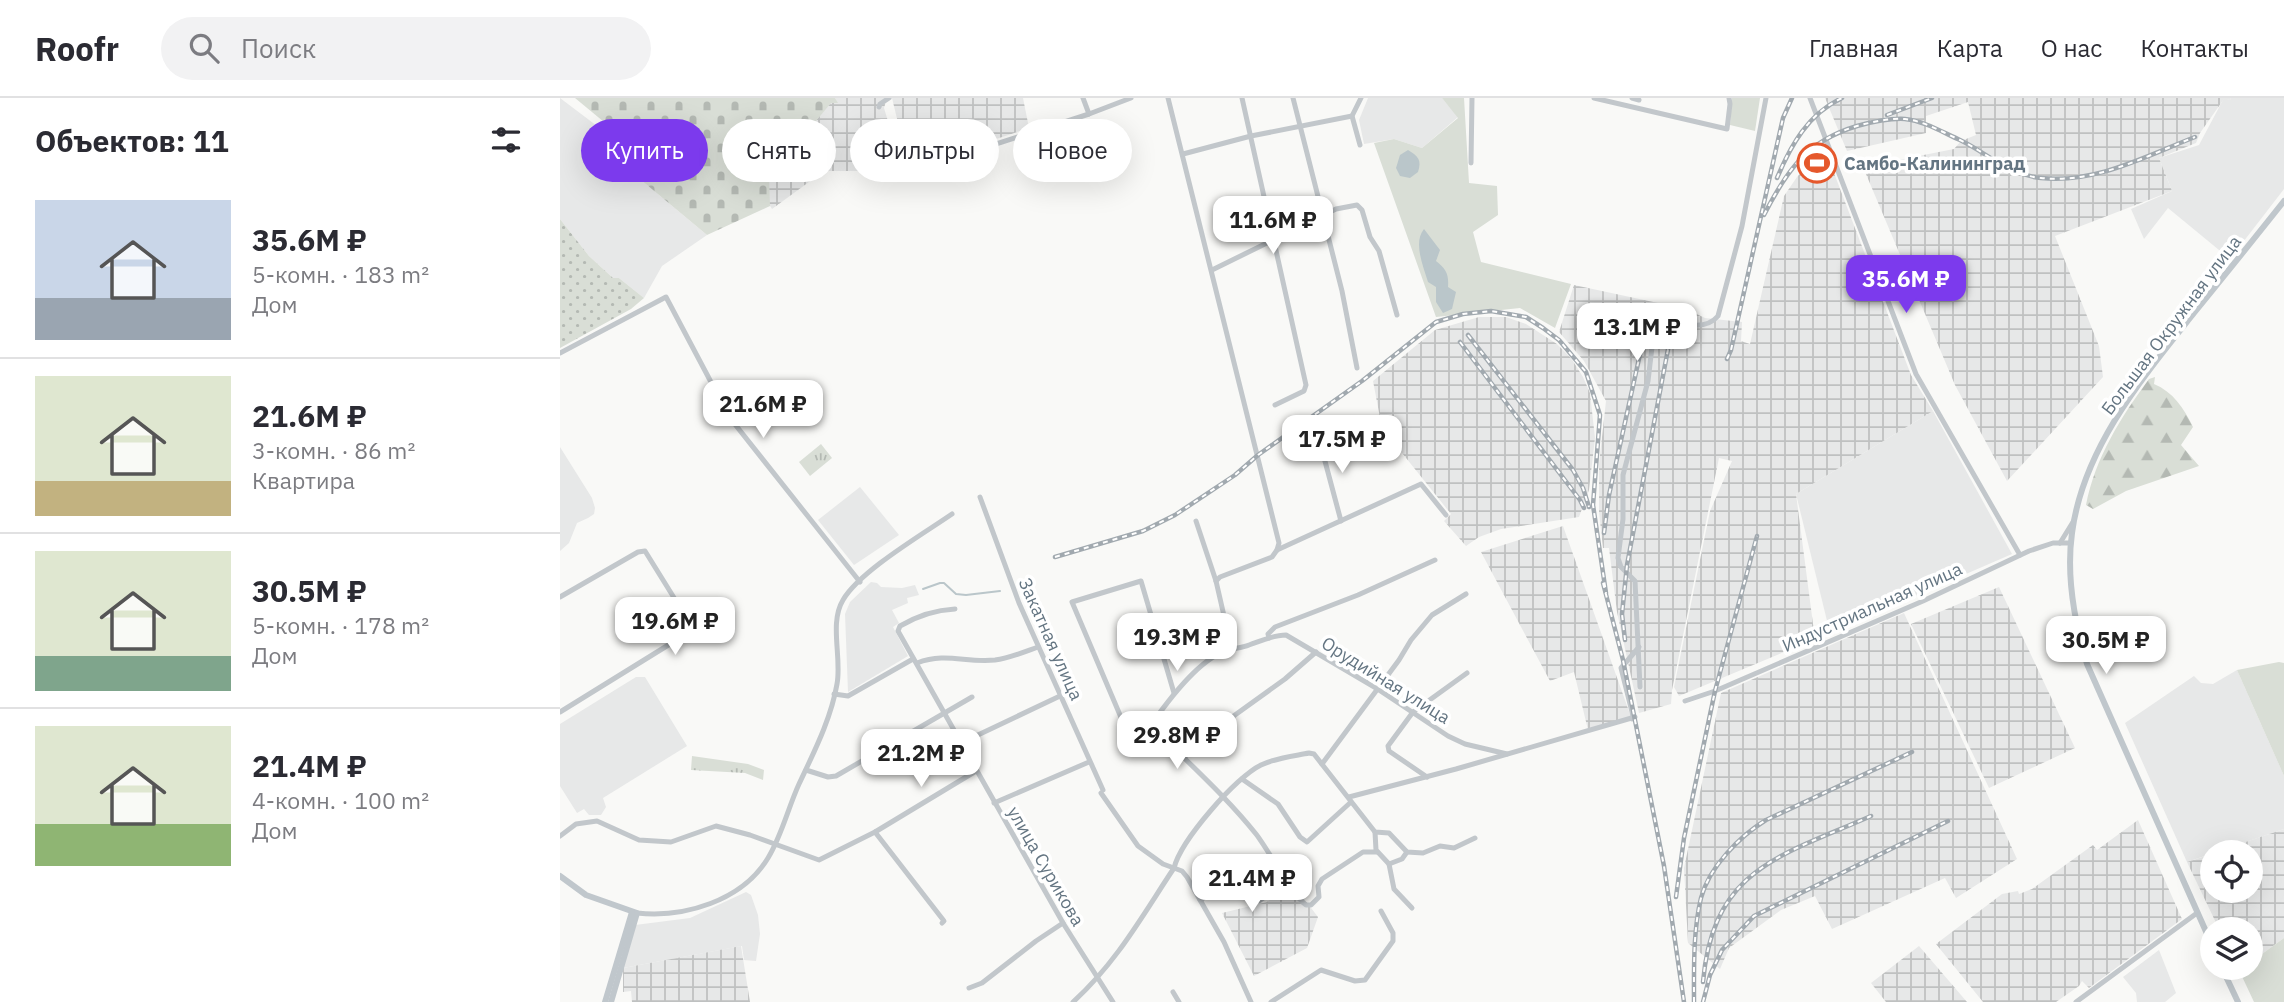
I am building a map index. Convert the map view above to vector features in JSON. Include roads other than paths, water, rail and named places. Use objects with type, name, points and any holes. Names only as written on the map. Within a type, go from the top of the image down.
[{"type":"main road","name":"Большая Окружная улица","points":[[2200,919],[2087,664],[2076,621],[2071,543],[2081,495],[2115,419],[2178,333],[2284,201]]},
{"type":"main road","points":[[560,876],[586,895],[634,912],[608,1002]]},
{"type":"main road","points":[[2228,980],[2238,1002]]},
{"type":"street","points":[[879,107],[889,98]]},
{"type":"street","points":[[1083,98],[1089,114]]},
{"type":"street","points":[[999,143],[1131,98]]},
{"type":"street","points":[[1168,98],[1279,543],[1272,556],[1216,582]]},
{"type":"street","points":[[1242,98],[1306,385],[1304,391],[1275,405]]},
{"type":"street","points":[[1293,98],[1342,291],[1357,368]]},
{"type":"street","points":[[1360,145],[1352,116],[1361,98]]},
{"type":"street","points":[[1471,163],[1472,98]]},
{"type":"street","points":[[1594,98],[1727,129],[1729,98]]},
{"type":"street","points":[[1632,98],[1639,100]]},
{"type":"street","points":[[1640,687],[1635,581],[1621,567],[1618,558],[1623,519],[1623,475],[1648,381],[1655,322],[1657,319],[1700,326],[1707,325],[1718,316],[1732,271],[1747,203],[1766,98]]},
{"type":"street","points":[[1810,98],[1916,374],[2020,555]]},
{"type":"street","points":[[1183,154],[1251,136],[1352,116]]},
{"type":"street","points":[[1212,270],[1322,216],[1349,205],[1360,206],[1370,237],[1379,251],[1397,315]]},
{"type":"street","points":[[560,353],[666,297],[730,418],[860,582]]},
{"type":"street","points":[[1318,435],[1341,521]]},
{"type":"street","points":[[1277,550],[1421,484],[1446,514]]},
{"type":"street","name":"Закатная улица","points":[[980,497],[998,551],[1102,792],[1133,841],[1163,864],[1187,877],[1224,942],[1251,1002]]},
{"type":"street","points":[[634,912],[682,911],[718,900],[758,871],[775,844],[834,694],[839,669],[839,609],[848,593],[886,559],[952,514]]},
{"type":"street","points":[[2060,543],[2075,519]]},
{"type":"street","points":[[1196,522],[1216,582],[1230,642],[1229,650]]},
{"type":"street","name":"Индустриальная улица","points":[[1685,701],[1912,606],[2043,545],[2071,543]]},
{"type":"street","points":[[560,597],[638,552],[645,551],[694,630]]},
{"type":"street","points":[[1377,852],[1363,852],[1322,879],[1318,886],[1319,897],[1311,905],[1301,901],[1256,834],[1152,725],[1174,693],[1212,659],[1229,650],[1269,638],[1268,634],[1275,627],[1358,595],[1435,560]]},
{"type":"street","points":[[1134,748],[1072,602],[1141,581],[1174,693]]},
{"type":"street","points":[[1322,764],[1432,615],[1466,594]]},
{"type":"street","name":"улица Сурикова","points":[[954,609],[938,610],[907,622],[900,626],[898,631],[1063,923],[1112,1002]]},
{"type":"street","points":[[560,712],[712,618],[720,621]]},
{"type":"street","name":"Орудийная улица","points":[[1269,638],[1286,635],[1376,688],[1448,736],[1465,744],[1507,754],[1633,718],[1621,668],[1639,648]]},
{"type":"street","points":[[834,694],[848,696],[915,661],[937,656],[995,660],[1038,647]]},
{"type":"street","points":[[1182,758],[1316,652]]},
{"type":"street","points":[[1427,777],[1387,748],[1413,712],[1466,673]]},
{"type":"street","points":[[806,770],[828,777],[836,776],[972,696]]},
{"type":"street","points":[[961,743],[1060,696]]},
{"type":"street","points":[[1073,1002],[1097,980],[1136,929],[1174,868],[1176,858],[1222,798],[1263,764],[1314,754],[1376,832],[1389,833],[1407,852],[1423,853],[1440,846],[1454,848],[1475,838]]},
{"type":"street","points":[[1242,779],[1278,804],[1300,837],[1307,842],[1350,800],[1507,754]]},
{"type":"street","points":[[994,803],[1089,762]]},
{"type":"street","points":[[560,835],[576,824],[597,821],[639,840],[671,842],[716,826],[819,860],[875,832],[976,771]]},
{"type":"street","points":[[875,832],[943,922]]},
{"type":"street","points":[[1376,832],[1374,844],[1377,852],[1390,864],[1394,889],[1412,908]]},
{"type":"street","points":[[1390,864],[1402,859],[1407,852]]},
{"type":"street","points":[[1200,900],[1223,888],[1259,901],[1288,881]]},
{"type":"street","points":[[1270,1002],[1321,970],[1355,981],[1365,980],[1393,941],[1393,933],[1381,911]]},
{"type":"street","points":[[2076,1002],[2197,913]]},
{"type":"street","points":[[969,988],[982,983],[1036,940],[1063,923]]},
{"type":"street","points":[[1173,992],[1179,1002]]},
{"type":"waterway","points":[[923,589],[944,583],[956,594],[1000,591]]},
{"type":"railway","points":[[1727,359],[1783,118],[1792,98]]},
{"type":"railway","points":[[1777,178],[1788,154],[1810,122],[1842,98]]},
{"type":"railway","points":[[1887,115],[1932,98]]},
{"type":"railway","points":[[1764,215],[1790,171],[1812,149],[1840,132],[1881,121],[1905,119],[1926,124],[1970,145],[2008,168],[2041,178],[2061,179],[2101,173],[2195,137]]},
{"type":"railway","points":[[1055,557],[1143,531],[1175,515],[1235,475],[1258,455],[1362,381],[1436,322],[1463,314],[1491,311],[1526,317],[1559,340],[1586,372],[1600,415],[1593,505],[1606,593]]},
{"type":"railway","points":[[1468,335],[1573,470],[1589,507]]},
{"type":"railway","points":[[1604,533],[1609,495],[1644,336]]},
{"type":"railway","points":[[1460,342],[1584,508]]},
{"type":"railway","points":[[1625,640],[1622,614],[1627,565],[1669,344]]},
{"type":"railway","points":[[1676,897],[1684,838],[1715,691],[1757,536]]},
{"type":"railway","points":[[1603,583],[1623,660],[1664,866],[1684,1002]]},
{"type":"railway","points":[[1694,1002],[1698,911],[1705,886],[1727,853],[1766,820],[1912,752]]},
{"type":"railway","points":[[1703,982],[1709,944],[1721,914],[1737,890],[1757,871],[1781,856],[1871,816]]},
{"type":"railway","points":[[1703,1002],[1710,975],[1722,950],[1754,916],[1948,821]]},
{"type":"place","name":"Самбо-Калининград","points":[[1817,163]]}]
